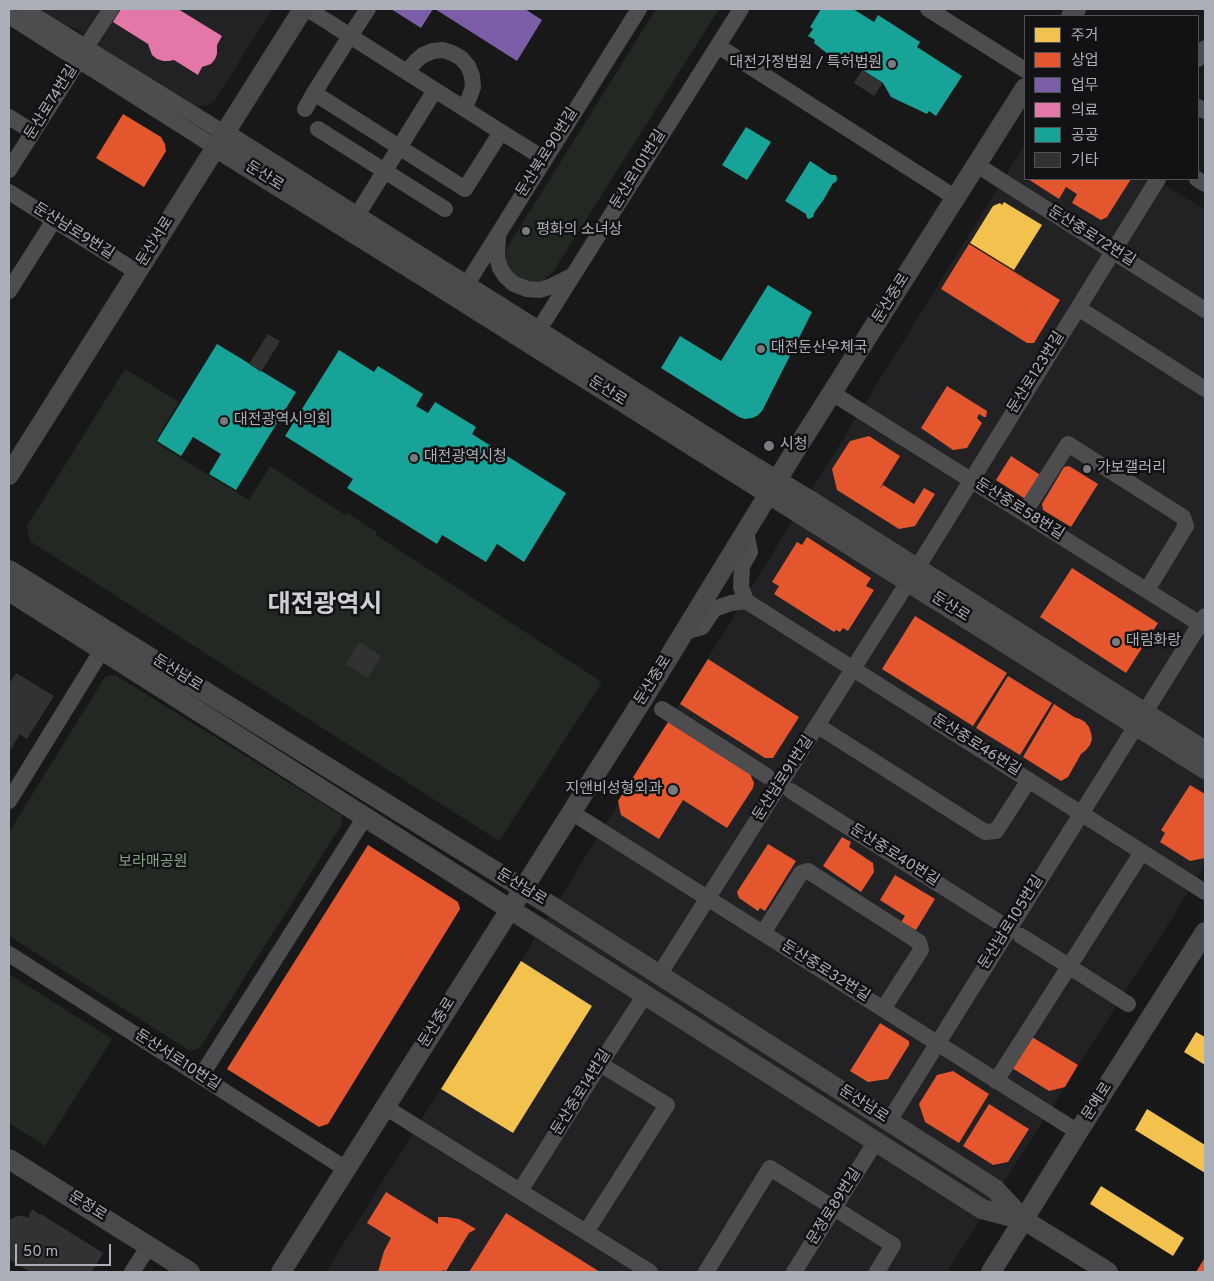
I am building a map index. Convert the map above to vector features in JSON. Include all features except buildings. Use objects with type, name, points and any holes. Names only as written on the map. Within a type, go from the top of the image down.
[{"type":"main road","name":"둔산서로","points":[[9,475],[303,9]]},
{"type":"main road","name":"둔산중로","points":[[281,1272],[1024,90]]},
{"type":"main road","name":"둔산로","points":[[220,140],[356,217],[462,292],[538,331],[773,487]]},
{"type":"main road","name":"둔산로","points":[[220,140],[1141,719],[1205,751]]},
{"type":"main road","name":"둔산남로","points":[[9,570],[659,975],[995,1189],[1024,1220],[1108,1272]]},
{"type":"main road","name":"둔산남로","points":[[9,591],[982,1208],[1024,1220]]},
{"type":"main road","name":"둔산로","points":[[1141,719],[1205,769]]},
{"type":"main road","name":"문예로","points":[[991,1272],[1205,932]]},
{"type":"main road","name":"문정로","points":[[10,1163],[190,1272]]},
{"type":"street","name":"둔산로","points":[[24,9],[82,54]]},
{"type":"street","name":"둔산로74번길","points":[[9,170],[111,9]]},
{"type":"street","points":[[307,9],[545,159]]},
{"type":"street","points":[[304,109],[368,9]]},
{"type":"street","name":"둔산북로90번길","points":[[462,292],[639,9]]},
{"type":"street","name":"둔산로101번길","points":[[538,331],[741,9]]},
{"type":"street","points":[[928,9],[1024,69]]},
{"type":"street","name":"둔산로","points":[[9,16],[82,54],[220,140]]},
{"type":"street","points":[[718,46],[956,198]]},
{"type":"street","points":[[1199,59],[1205,48]]},
{"type":"street","points":[[407,72],[416,61],[433,51],[443,50],[461,58],[468,66],[472,76],[473,88],[464,108]]},
{"type":"street","points":[[356,217],[435,90]]},
{"type":"street","points":[[314,93],[465,189],[501,132]]},
{"type":"street","points":[[9,117],[33,132]]},
{"type":"street","points":[[318,129],[445,209]]},
{"type":"street","name":"둔산중로72번길","points":[[977,165],[1205,310]]},
{"type":"street","name":"둔산로123번길","points":[[912,575],[1157,180]]},
{"type":"street","name":"둔산남로9번길","points":[[9,192],[137,272]]},
{"type":"street","points":[[9,291],[54,220]]},
{"type":"street","points":[[499,232],[497,257],[500,268],[514,284],[527,289],[540,290],[572,276]]},
{"type":"street","points":[[1078,308],[1205,389]]},
{"type":"street","name":"둔산중로58번길","points":[[832,393],[1147,590],[1204,622]]},
{"type":"street","points":[[1024,513],[1068,444],[1076,449],[1183,518],[1186,526],[1147,590]]},
{"type":"street","points":[[684,632],[702,627],[714,609],[731,603],[746,601],[741,587],[742,566],[750,552],[746,532]]},
{"type":"street","name":"둔산남로91번길","points":[[659,975],[912,575]]},
{"type":"street","name":"둔산중로46번길","points":[[746,601],[1205,892]]},
{"type":"street","name":"둔산남로105번길","points":[[888,1121],[1081,813],[1204,622]]},
{"type":"street","points":[[9,801],[102,650]]},
{"type":"street","points":[[662,710],[767,776]]},
{"type":"street","points":[[818,726],[985,832],[996,832],[1029,780]]},
{"type":"street","name":"둔산중로40번길","points":[[791,791],[997,921]]},
{"type":"street","name":"둔산중로32번길","points":[[571,812],[1078,1132]]},
{"type":"street","points":[[201,1076],[365,816]]},
{"type":"street","points":[[996,1080],[1142,852]]},
{"type":"street","points":[[763,933],[801,873],[808,871],[816,876],[919,942],[921,950],[883,1009]]},
{"type":"street","points":[[1021,936],[1128,1004]]},
{"type":"street","name":"둔산서로10번길","points":[[9,954],[346,1169]]},
{"type":"street","name":"둔산중로14번길","points":[[520,1191],[646,995]]},
{"type":"street","points":[[586,1232],[666,1105],[600,1064]]},
{"type":"street","points":[[385,1107],[650,1272]]},
{"type":"street","name":"문정로89번길","points":[[794,1272],[876,1141]]},
{"type":"street","points":[[706,1272],[770,1168],[893,1245],[876,1272]]},
{"type":"street","points":[[132,1272],[149,1246]]},
{"type":"shaded area","points":[[38,9],[272,9],[214,101],[208,105],[195,106],[100,47],[98,43],[75,28],[61,24]]},
{"type":"shaded area","points":[[1024,146],[1024,180],[1157,180],[1205,210],[1205,866],[947,1272],[326,1272],[573,877]]},
{"type":"green space","points":[[656,9],[719,9],[553,272],[538,283],[531,283],[515,277],[506,263],[507,248]]},
{"type":"green space","points":[[125,369],[179,402],[155,442],[249,500],[270,466],[345,515],[347,513],[377,532],[376,535],[602,682],[499,841],[30,541],[27,526]]},
{"type":"green space","name":"보라매공원","points":[[115,675],[341,815],[342,824],[200,1048],[190,1051],[9,936],[9,832],[105,677]]},
{"type":"green space","points":[[9,974],[112,1039],[45,1146],[9,1123]]},
{"type":"place","name":"대전가정법원 / 특허법원","points":[[892,64]]},
{"type":"place","name":"평화의 소녀상","points":[[526,231]]},
{"type":"place","name":"대전둔산우체국","points":[[761,349]]},
{"type":"place","name":"대전광역시의회","points":[[224,421]]},
{"type":"place","name":"시청","points":[[769,446]]},
{"type":"place","name":"대전광역시청","points":[[414,458]]},
{"type":"place","name":"가보갤러리","points":[[1087,469]]},
{"type":"place","name":"대림화랑","points":[[1116,642]]},
{"type":"place","name":"지앤비성형외과","points":[[673,790]]},
{"type":"district","name":"대전광역시","points":[[325,607]]}]
